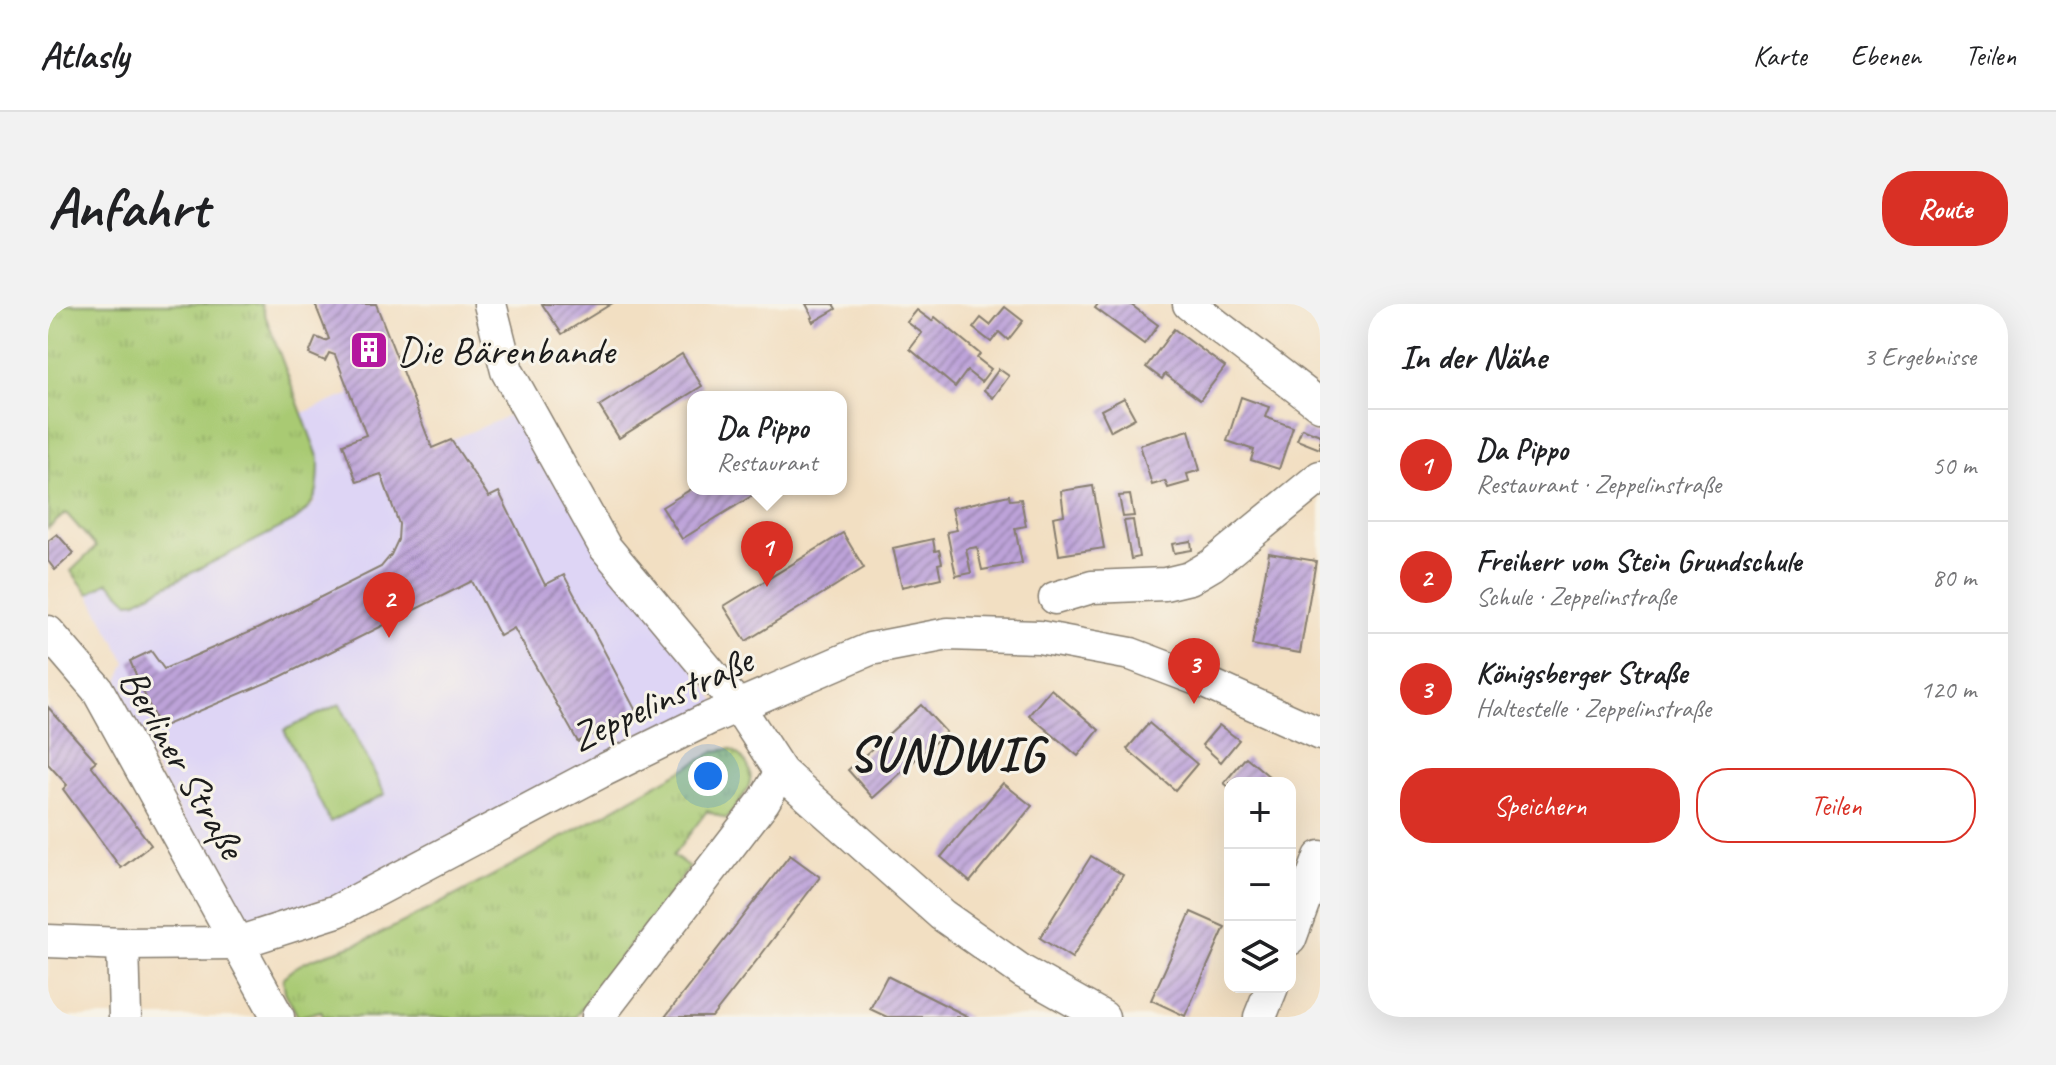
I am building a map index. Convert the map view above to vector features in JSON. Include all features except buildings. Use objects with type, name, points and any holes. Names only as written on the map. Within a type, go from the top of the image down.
[{"type":"street","points":[[490,304],[507,371],[605,547],[738,706],[781,772],[942,915],[1023,972],[1103,1017]]},
{"type":"street","points":[[1189,304],[1320,405]]},
{"type":"street","points":[[1047,617],[1092,587],[1165,584],[1190,578],[1212,565],[1320,477]]},
{"type":"street","name":"Zeppelinstraße","points":[[48,941],[237,943],[337,911],[600,772],[738,706],[870,649],[1047,617],[1320,734]]},
{"type":"street","name":"Berliner Straße","points":[[48,632],[97,689],[278,1017]]},
{"type":"street","points":[[598,1017],[764,801],[781,772]]},
{"type":"street","points":[[1296,923],[1320,857]]},
{"type":"street","points":[[123,944],[125,1017]]},
{"type":"street","points":[[1260,1017],[1270,993]]},
{"type":"shaded area","points":[[361,390],[432,448],[513,414],[718,704],[339,894],[241,927],[114,691],[126,662],[89,594],[108,582],[136,601],[303,515],[314,503],[319,483],[319,459],[302,413]]},
{"type":"green space","points":[[48,304],[261,304],[319,459],[318,487],[308,508],[294,521],[136,601],[129,602],[108,582],[89,594],[71,571],[96,547],[66,513],[48,528]]},
{"type":"green space","points":[[340,704],[385,794],[330,822],[284,730]]},
{"type":"green space","points":[[731,749],[748,766],[751,775],[746,792],[726,819],[707,811],[673,856],[690,867],[575,1017],[324,1017],[321,1011],[298,1017],[285,992],[283,978],[291,970],[360,943],[459,894],[716,751]]},
{"type":"place","name":"Die Bärenbande","points":[[369,350]]},
{"type":"place","name":"Da Pippo","points":[[767,587]]},
{"type":"place","name":"Freiherr vom Stein Grundschule","points":[[389,638]]},
{"type":"place","name":"Königsberger Straße","points":[[1194,704]]},
{"type":"district","name":"SUNDWIG","points":[[947,753]]}]
